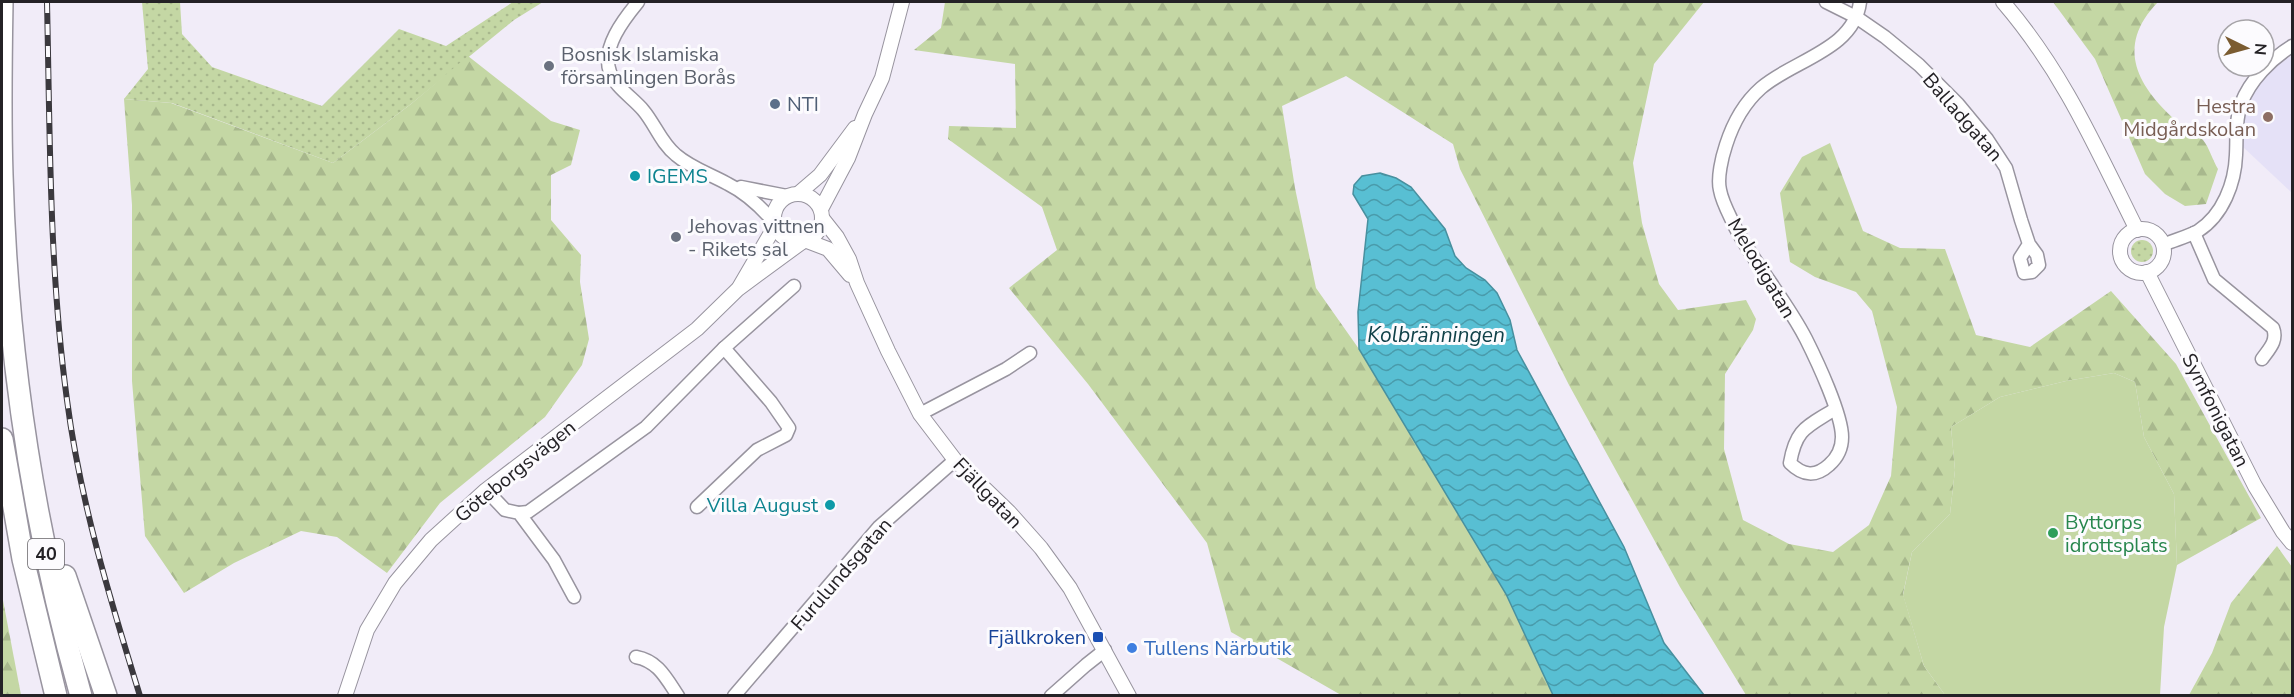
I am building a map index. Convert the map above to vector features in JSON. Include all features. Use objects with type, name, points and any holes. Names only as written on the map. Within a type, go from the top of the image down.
[{"type":"highway","name":"40","points":[[2,2],[2,174],[14,348],[46,552],[81,696]]},
{"type":"highway","points":[[22,410],[70,595],[106,696]]},
{"type":"highway","name":"40","points":[[2,439],[23,559],[56,696]]},
{"type":"street","points":[[638,2],[612,40],[608,57],[610,72],[645,112],[674,153],[690,165],[729,184],[753,199],[785,239],[804,241],[819,230],[821,214],[882,78],[902,2]]},
{"type":"street","name":"Balladgatan","points":[[1826,2],[1856,17],[1919,65],[1987,139],[2006,168],[2029,244]]},
{"type":"street","name":"Melodigatan","points":[[1835,409],[1806,428],[1796,439],[1790,463],[1797,470],[1810,475],[1821,472],[1833,462],[1841,448],[1842,435],[1835,409],[1805,338],[1747,249],[1730,218],[1719,188],[1724,152],[1734,120],[1761,89],[1789,69],[1820,53],[1848,32],[1856,17],[1860,2]]},
{"type":"street","points":[[2003,2],[2061,80],[2081,115],[2137,230]]},
{"type":"street","points":[[2163,245],[2194,233],[2216,214],[2228,194],[2235,167],[2237,119],[2244,95],[2273,60],[2292,46]]},
{"type":"street","points":[[774,224],[776,207],[820,175],[865,114]]},
{"type":"street","points":[[729,184],[811,197],[821,214]]},
{"type":"street","name":"Fjällgatan","points":[[821,214],[849,259],[857,284],[920,414],[955,460],[1009,512],[1041,548],[1071,588],[1129,696]]},
{"type":"street","name":"Göteborgsvägen","points":[[738,289],[774,224]]},
{"type":"street","points":[[2137,230],[2153,232],[2163,245],[2162,260],[2154,269],[2147,272],[2132,270],[2124,262],[2121,254],[2124,239],[2137,230]]},
{"type":"street","points":[[2194,233],[2214,279],[2273,328],[2276,335],[2275,341],[2262,359]]},
{"type":"street","name":"Fjällgatan","points":[[804,241],[828,249],[857,284]]},
{"type":"street","name":"Göteborgsvägen","points":[[345,696],[367,630],[395,583],[431,540],[486,490],[697,329],[738,289],[804,241]]},
{"type":"street","name":"Symfonigatan","points":[[2147,272],[2255,486],[2292,543]]},
{"type":"street","points":[[486,490],[505,510],[528,512],[646,427],[724,348],[794,286]]},
{"type":"street","points":[[697,507],[757,450],[786,435],[789,428],[771,402],[724,348]]},
{"type":"street","points":[[920,414],[1006,369],[1030,353]]},
{"type":"street","name":"Furulundsgatan","points":[[734,696],[879,527],[955,460]]},
{"type":"street","points":[[519,513],[554,560],[574,597]]},
{"type":"street","points":[[1051,696],[1086,664],[1105,651]]},
{"type":"street","points":[[636,657],[657,665],[678,696]]},
{"type":"shaded area","name":"Hestra Midgårdskolan","points":[[2292,55],[2292,193],[2242,146],[2245,108],[2253,92],[2264,78],[2276,78],[2276,67]]},
{"type":"green space","points":[[142,2],[180,2],[182,34],[212,67],[322,106],[399,29],[446,46],[513,2],[543,2],[514,20],[411,104],[333,163],[172,103],[124,99],[148,69]]},
{"type":"green space","points":[[945,2],[1704,2],[1654,64],[1633,163],[1642,223],[1659,284],[1678,310],[1746,300],[1756,319],[1753,330],[1725,374],[1724,449],[1743,520],[1789,544],[1833,552],[1869,525],[1891,476],[1897,407],[1872,311],[1856,292],[1815,277],[1790,262],[1780,193],[1802,157],[1830,143],[1863,231],[1900,248],[1945,249],[1976,335],[2030,347],[2111,291],[2176,364],[2261,518],[2177,565],[2174,494],[2144,437],[2135,382],[2114,373],[2066,381],[2000,397],[1951,427],[1955,470],[1950,514],[1912,552],[1903,594],[1924,666],[1945,695],[1746,695],[1680,587],[1569,385],[1460,169],[1453,144],[1346,76],[1282,106],[1295,188],[1316,288],[1359,349],[1506,594],[1553,695],[1341,695],[1231,632],[1207,543],[1088,384],[1009,288],[1057,250],[1042,207],[948,139],[949,126],[1016,128],[1015,64],[914,50],[941,28]]},
{"type":"green space","points":[[2053,2],[2158,2],[2145,19],[2137,35],[2135,51],[2137,66],[2143,81],[2165,110],[2180,124],[2201,138],[2207,146],[2218,169],[2206,204],[2185,206],[2165,194],[2145,174],[2095,59]]},
{"type":"green space","points":[[468,56],[551,121],[580,130],[571,165],[551,175],[551,220],[581,255],[580,282],[589,339],[582,365],[545,417],[440,503],[387,573],[337,537],[301,531],[234,563],[184,593],[145,536],[132,381],[132,205],[124,99],[171,103],[333,163],[411,104]]},
{"type":"green space","points":[[2142,240],[2150,243],[2153,251],[2150,259],[2142,262],[2134,259],[2131,251],[2134,243]]},
{"type":"green space","name":"Byttorps idrottsplats","points":[[2114,373],[2135,382],[2144,437],[2174,494],[2177,565],[2164,627],[2160,695],[1945,695],[1924,666],[1903,595],[1912,552],[1950,514],[1955,470],[1951,427],[2000,397],[2066,381]]},
{"type":"green space","points":[[2277,546],[2292,567],[2292,695],[2189,695],[2212,653],[2231,603]]},
{"type":"green space","points":[[2,595],[21,695],[2,695]]},
{"type":"water","name":"Kolbränningen","points":[[1380,173],[1396,178],[1411,187],[1445,229],[1455,256],[1466,268],[1485,280],[1497,293],[1510,320],[1517,350],[1624,547],[1664,643],[1704,695],[1553,695],[1506,594],[1359,349],[1358,312],[1368,219],[1353,194],[1354,185],[1362,176]]},
{"type":"railway","points":[[47,2],[54,251],[67,400],[88,512],[107,586],[140,696]]},
{"type":"place","name":"Bosnisk Islamiska församlingen Borås","points":[[549,66]]},
{"type":"place","name":"NTI","points":[[775,104]]},
{"type":"place","name":"Hestra Midgårdskolan","points":[[2268,117]]},
{"type":"place","name":"IGEMS","points":[[635,176]]},
{"type":"place","name":"Jehovas vittnen - Rikets sal","points":[[676,237]]},
{"type":"place","name":"Villa August","points":[[830,505]]},
{"type":"place","name":"Byttorps idrottsplats","points":[[2053,533]]},
{"type":"place","name":"Fjällkroken","points":[[1098,637]]},
{"type":"place","name":"Tullens Närbutik","points":[[1132,648]]}]
